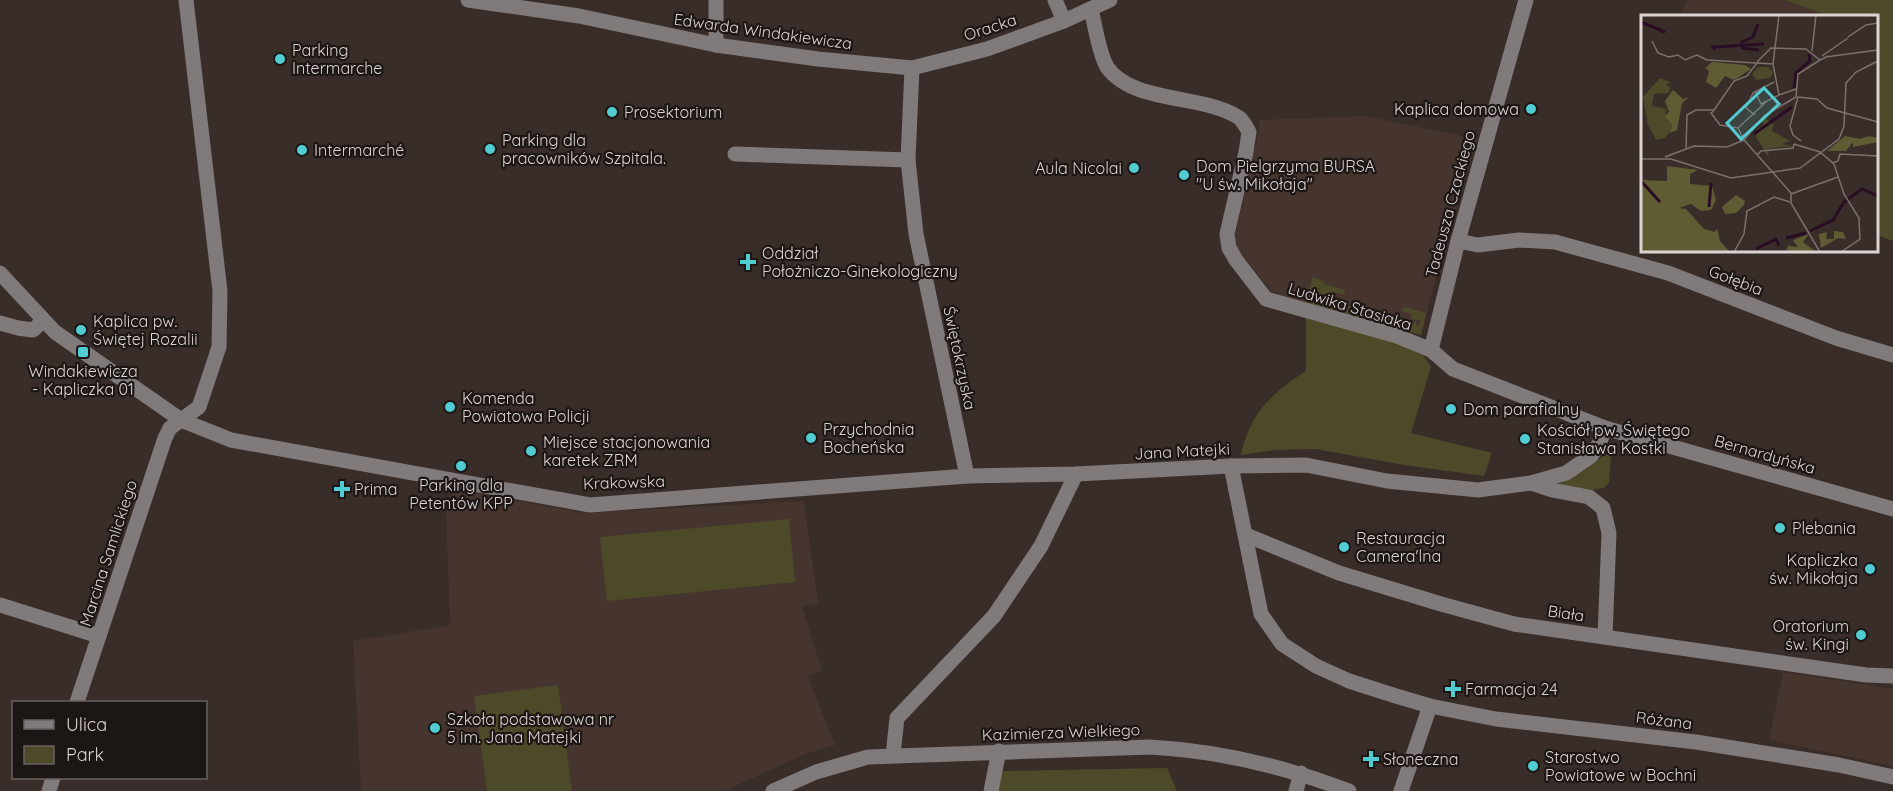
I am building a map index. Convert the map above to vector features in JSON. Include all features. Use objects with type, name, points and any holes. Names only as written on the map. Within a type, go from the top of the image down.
[{"type":"street","points":[[181,420],[199,406],[219,347],[220,291],[186,0]]},
{"type":"street","name":"Edwarda Windakiewicza","points":[[468,0],[579,16],[716,45],[819,59],[912,68]]},
{"type":"street","points":[[716,0],[716,45]]},
{"type":"street","points":[[1055,0],[1064,21]]},
{"type":"street","name":"Oracka","points":[[912,68],[987,49],[1064,21],[1110,0]]},
{"type":"street","name":"Tadeusza Czackiego","points":[[1431,350],[1458,241],[1526,0]]},
{"type":"street","name":"Ludwika Stasiaka","points":[[1091,9],[1107,66],[1118,77],[1142,89],[1213,106],[1240,118],[1249,132],[1227,234],[1229,248],[1266,299],[1397,336],[1431,350]]},
{"type":"street","name":"Świętokrzyska","points":[[912,68],[908,160],[916,234],[967,476]]},
{"type":"street","points":[[735,154],[908,160]]},
{"type":"street","name":"Gołębia","points":[[1458,241],[1478,244],[1520,240],[1555,242],[1668,273],[1836,338],[1893,355]]},
{"type":"street","name":"Krakowska","points":[[0,273],[55,332],[181,420],[231,440],[590,505],[967,476],[1076,474]]},
{"type":"street","points":[[0,323],[33,330],[43,321]]},
{"type":"street","name":"Bernardyńska","points":[[1431,350],[1453,369],[1605,428],[1893,509]]},
{"type":"street","name":"Marcina Samlickiego","points":[[77,701],[164,441],[170,428],[181,420]]},
{"type":"street","name":"Jana Matejki","points":[[1076,474],[1231,466],[1306,465],[1388,481],[1478,490],[1531,483],[1566,473],[1591,456],[1605,428]]},
{"type":"street","name":"Różana","points":[[1231,466],[1262,614],[1282,644],[1316,666],[1348,681],[1430,706],[1496,718],[1696,742],[1839,765],[1893,777]]},
{"type":"street","points":[[893,755],[897,718],[994,616],[1041,546],[1076,474]]},
{"type":"street","points":[[1531,483],[1552,490],[1589,497],[1603,508],[1609,533],[1605,637]]},
{"type":"street","name":"Biała","points":[[1246,535],[1339,573],[1514,624],[1866,675],[1893,675]]},
{"type":"street","points":[[0,605],[99,636]]},
{"type":"street","points":[[1401,791],[1430,706]]},
{"type":"street","name":"Kazimierza Wielkiego","points":[[774,791],[816,772],[868,757],[1150,747],[1249,760],[1300,773],[1349,791]]},
{"type":"street","points":[[991,791],[999,752]]},
{"type":"street","points":[[1296,791],[1300,773]]},
{"type":"shaded area","points":[[1687,0],[1785,0],[1826,15],[1680,15]]},
{"type":"shaded area","points":[[1365,116],[1477,139],[1443,251],[1421,335],[1305,303],[1271,291],[1233,244],[1260,120]]},
{"type":"shaded area","points":[[454,489],[583,513],[804,501],[818,604],[802,606],[822,671],[808,676],[835,745],[808,753],[724,791],[361,791],[353,641],[450,625],[446,512]]},
{"type":"shaded area","points":[[1783,672],[1893,689],[1893,766],[1769,740]]},
{"type":"green space","points":[[1785,0],[1893,0],[1893,241],[1878,235],[1878,15],[1826,15]]},
{"type":"green space","points":[[1313,277],[1324,281],[1323,284],[1345,290],[1344,295],[1335,292],[1331,305],[1347,310],[1349,306],[1361,309],[1359,318],[1305,303]]},
{"type":"green space","points":[[1404,307],[1426,313],[1421,335],[1378,324],[1381,315],[1394,318],[1393,322],[1408,326],[1410,321],[1416,322],[1419,326],[1421,320],[1411,319],[1412,314],[1402,311]]},
{"type":"green space","points":[[1306,315],[1420,351],[1431,367],[1411,433],[1492,453],[1484,476],[1404,465],[1316,449],[1275,450],[1241,455],[1256,416],[1283,387],[1306,371]]},
{"type":"green space","points":[[1606,453],[1611,454],[1609,482],[1604,488],[1586,491],[1556,486],[1597,461]]},
{"type":"green space","points":[[789,519],[795,582],[607,601],[600,537]]},
{"type":"green space","points":[[558,685],[572,791],[487,791],[474,696]]},
{"type":"green space","points":[[1167,768],[1177,791],[997,791],[1000,773],[1005,771]]},
{"type":"place","name":"Parking Intermarche","points":[[280,59]]},
{"type":"place","name":"Kaplica domowa","points":[[1531,109]]},
{"type":"place","name":"Prosektorium","points":[[612,112]]},
{"type":"place","name":"Parking dla pracowników Szpitala.","points":[[490,149]]},
{"type":"place","name":"Intermarché","points":[[302,150]]},
{"type":"place","name":"Aula Nicolai","points":[[1134,168]]},
{"type":"place","name":"Dom Pielgrzyma BURSA \"U św. Mikołaja\"","points":[[1184,175]]},
{"type":"place","name":"Oddział Położniczo-Ginekologiczny","points":[[748,262]]},
{"type":"place","name":"Kaplica pw. Świętej Rozalii","points":[[81,330]]},
{"type":"place","name":"Windakiewicza - Kapliczka 01","points":[[83,352]]},
{"type":"place","name":"Komenda Powiatowa Policji","points":[[450,407]]},
{"type":"place","name":"Dom parafialny","points":[[1451,409]]},
{"type":"place","name":"Przychodnia Bocheńska","points":[[811,438]]},
{"type":"place","name":"Kościół pw. Świętego Stanisława Kostki","points":[[1525,439]]},
{"type":"place","name":"Miejsce stacjonowania karetek ZRM","points":[[531,451]]},
{"type":"place","name":"Parking dla Petentów KPP","points":[[461,466]]},
{"type":"place","name":"Prima","points":[[342,489]]},
{"type":"place","name":"Plebania","points":[[1780,528]]},
{"type":"place","name":"Restauracja Camera'lna","points":[[1344,547]]},
{"type":"place","name":"Kapliczka św. Mikołaja","points":[[1870,569]]},
{"type":"place","name":"Oratorium św. Kingi","points":[[1861,635]]},
{"type":"place","name":"Farmacja 24","points":[[1453,689]]},
{"type":"place","name":"Szkoła podstawowa nr 5 im. Jana Matejki","points":[[435,728]]},
{"type":"place","name":"Słoneczna","points":[[1371,759]]},
{"type":"place","name":"Starostwo Powiatowe w Bochni","points":[[1533,766]]}]
